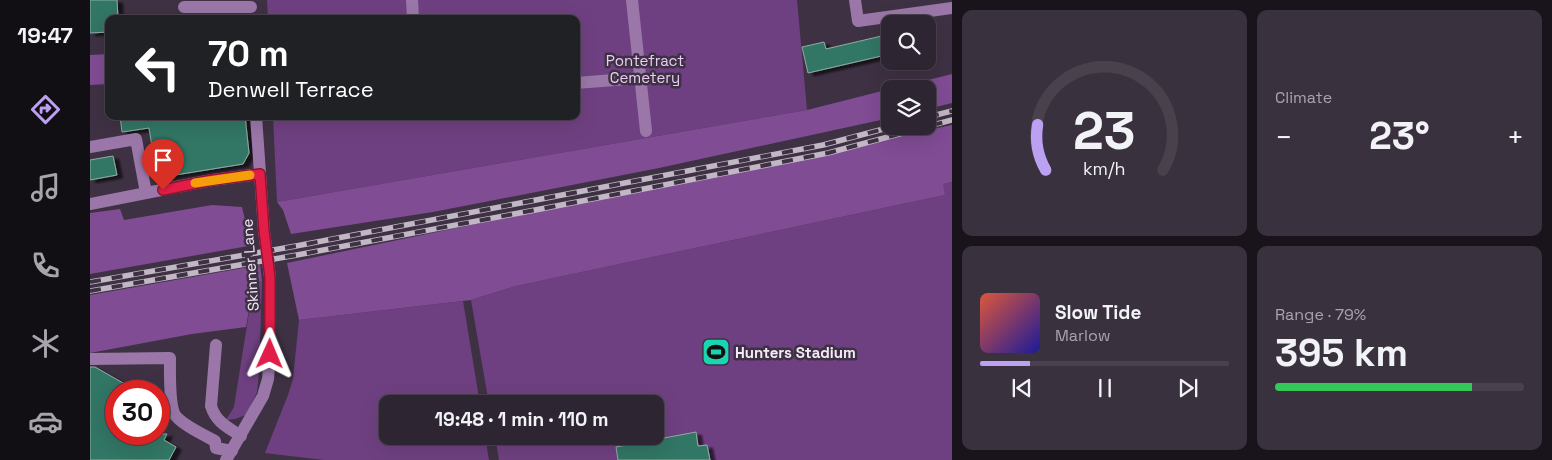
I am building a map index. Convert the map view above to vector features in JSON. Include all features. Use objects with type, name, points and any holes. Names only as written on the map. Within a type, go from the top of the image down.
[{"type":"street","points":[[412,0],[413,15]]},
{"type":"street","points":[[632,0],[646,132]]},
{"type":"street","points":[[855,0],[858,21],[952,8]]},
{"type":"street","points":[[184,7],[251,8]]},
{"type":"street","points":[[580,83],[640,78]]},
{"type":"street","name":"Skinner Lane","points":[[229,455],[263,396],[268,380],[270,277],[264,231],[256,120]]},
{"type":"street","points":[[90,147],[136,139],[146,193]]},
{"type":"street","points":[[90,204],[212,180],[260,174]]},
{"type":"street","points":[[216,345],[211,406],[214,415],[223,424],[241,436]]},
{"type":"street","points":[[90,359],[170,358],[174,413],[182,421],[216,441],[216,448],[229,455]]},
{"type":"green space","name":"Pontefract Cemetery","points":[[267,0],[797,0],[807,110],[277,202],[273,120],[580,120],[580,15],[268,15]]},
{"type":"green space","name":"Hunters Stadium","points":[[952,182],[952,460],[499,460],[496,445],[664,445],[664,395],[487,395],[471,300],[516,286],[945,195],[942,184]]},
{"type":"green space","points":[[254,281],[262,281],[257,392],[246,415],[226,420],[234,407]]},
{"type":"green space","points":[[463,301],[479,395],[379,395],[379,445],[486,445],[489,460],[324,460],[265,453],[293,379],[299,320]]},
{"type":"shaded area","points":[[105,54],[105,84],[90,85],[90,55]]},
{"type":"shaded area","points":[[952,74],[952,103],[936,107],[936,80],[928,80]]},
{"type":"shaded area","points":[[881,91],[881,120],[659,168],[433,212],[291,234],[283,210],[277,202],[807,110]]},
{"type":"shaded area","points":[[952,125],[952,182],[943,184],[945,195],[516,286],[471,300],[299,320],[287,263],[904,135],[936,135],[936,128]]},
{"type":"shaded area","points":[[212,205],[242,207],[246,224],[254,238],[254,245],[90,274],[90,213],[120,209],[124,220]]},
{"type":"shaded area","points":[[260,265],[262,281],[254,281],[246,327],[192,334],[90,353],[90,295]]},
{"type":"building","points":[[90,0],[117,0],[118,15],[105,15],[105,32],[90,33]]},
{"type":"building","points":[[881,36],[881,56],[808,73],[802,47],[824,42],[826,49]]},
{"type":"building","points":[[120,120],[245,120],[249,153],[243,164],[157,178],[149,128],[122,132]]},
{"type":"building","points":[[113,156],[117,175],[90,180],[90,160]]},
{"type":"building","points":[[90,367],[95,367],[118,380],[105,380],[105,445],[170,444],[176,447],[169,460],[90,460]]},
{"type":"building","points":[[696,432],[698,446],[707,445],[710,460],[618,460],[616,447],[627,445],[664,445],[664,438]]},
{"type":"railway","points":[[936,115],[952,111]]},
{"type":"railway","points":[[90,291],[297,255],[828,153],[952,120]]},
{"type":"railway","points":[[90,282],[296,246],[823,145],[881,130]]},
{"type":"slow traffic","points":[[195,183],[250,175]]},
{"type":"place","name":"Hunters Stadium","points":[[716,352]]},
{"type":"route","points":[[163,190],[212,180],[260,174],[264,231],[270,277],[270,354]]}]
